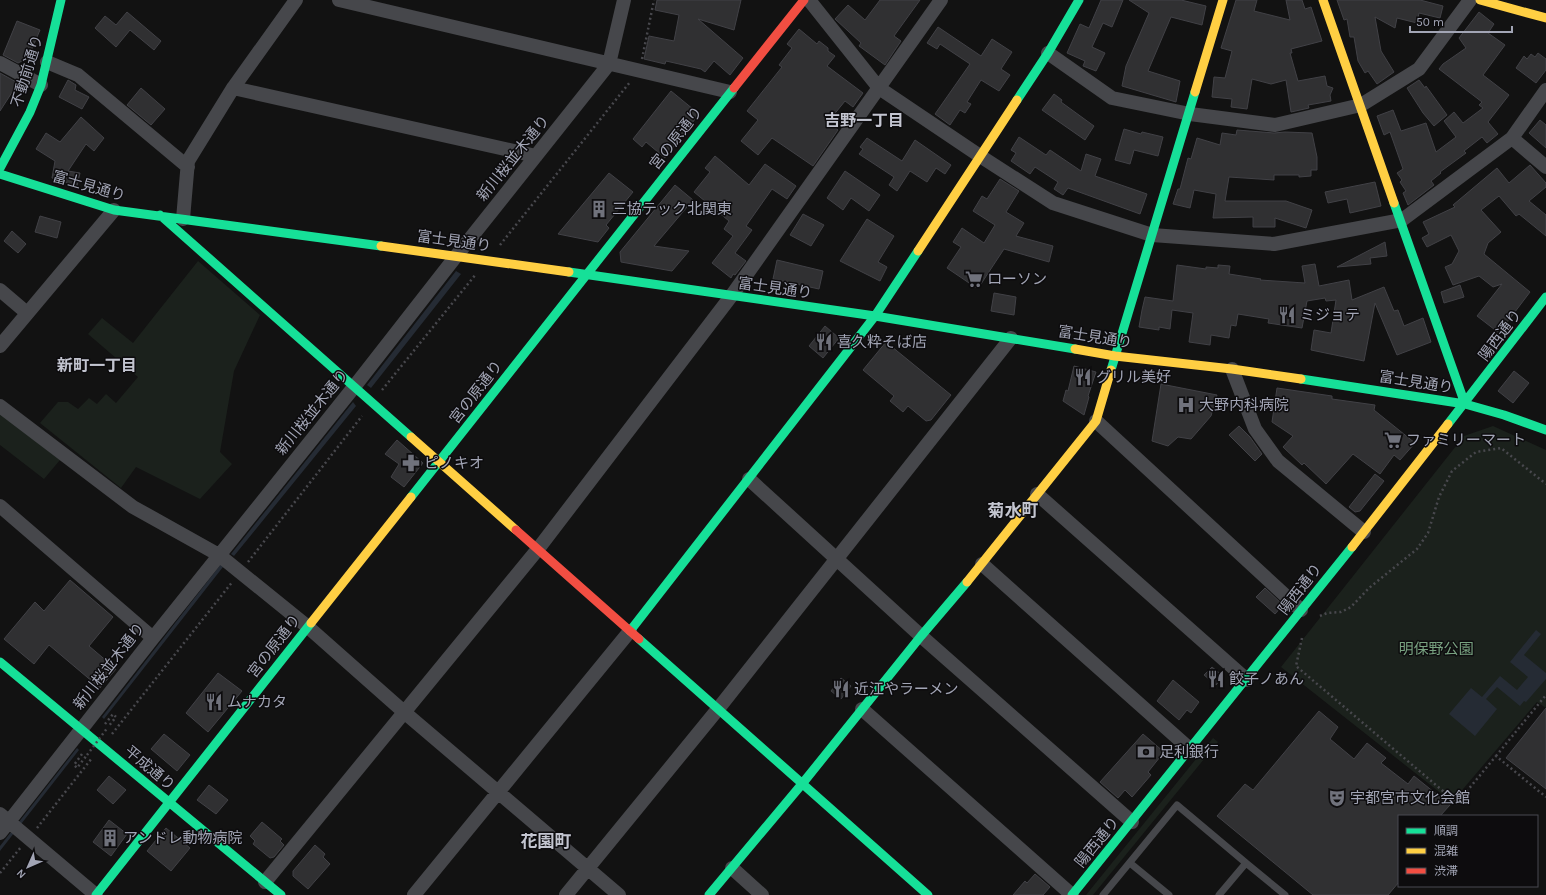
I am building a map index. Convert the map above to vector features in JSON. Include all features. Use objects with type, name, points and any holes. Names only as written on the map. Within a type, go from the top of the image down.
[{"type":"street","name":"不動前通り","points":[[0,168],[30,112],[41,85],[61,0]]},
{"type":"street","points":[[183,219],[188,161],[234,88],[296,0]]},
{"type":"street","points":[[339,0],[730,92]]},
{"type":"street","name":"新川桜並木通り","points":[[0,833],[4,818],[81,729],[609,64],[624,0]]},
{"type":"street","name":"宮の原通り","points":[[96,895],[804,0]]},
{"type":"street","points":[[809,0],[879,88],[1053,203],[1152,235],[1274,244],[1402,220],[1512,138],[1546,90]]},
{"type":"street","points":[[265,882],[538,549],[732,295],[941,0]]},
{"type":"street","points":[[414,895],[630,631],[875,316],[1048,53],[1079,0]]},
{"type":"street","points":[[709,895],[802,784],[921,636],[982,564],[1096,421],[1190,114],[1223,0]]},
{"type":"street","points":[[1323,0],[1402,220],[1465,404]]},
{"type":"street","points":[[1048,53],[1112,98],[1190,114],[1275,125],[1361,105],[1419,69],[1470,0]]},
{"type":"street","points":[[1480,0],[1546,18]]},
{"type":"street","points":[[47,62],[78,75],[188,167]]},
{"type":"street","points":[[0,63],[41,85]]},
{"type":"street","points":[[234,88],[536,156]]},
{"type":"street","points":[[1512,138],[1546,167]]},
{"type":"street","name":"富士見通り","points":[[0,174],[114,210],[457,255],[732,295],[875,316],[1115,356],[1232,368],[1465,404],[1504,415],[1546,430]]},
{"type":"street","points":[[0,346],[114,210]]},
{"type":"street","points":[[160,215],[928,895]]},
{"type":"street","points":[[0,290],[27,313]]},
{"type":"street","name":"陽西通り","points":[[1072,895],[1247,680],[1465,404],[1546,297]]},
{"type":"street","points":[[566,895],[718,709],[1011,338]]},
{"type":"street","points":[[1232,368],[1255,429],[1278,461],[1364,532]]},
{"type":"street","points":[[0,406],[133,507],[219,555],[308,626],[404,712],[619,895]]},
{"type":"street","points":[[1096,421],[1302,610]]},
{"type":"street","points":[[749,478],[921,636],[1132,822]]},
{"type":"street","points":[[1037,494],[1247,680]]},
{"type":"street","points":[[0,506],[152,638]]},
{"type":"street","points":[[982,564],[1190,750]]},
{"type":"street","name":"平成通り","points":[[0,662],[281,895]]},
{"type":"street","points":[[862,709],[1072,895]]},
{"type":"street","points":[[4,818],[96,895]]},
{"type":"street","points":[[732,868],[762,895]]},
{"type":"lane","points":[[1108,893],[1130,863],[1177,806],[1284,895]]},
{"type":"lane","points":[[1130,863],[1169,895]]},
{"type":"lane","points":[[1220,895],[1246,863]]},
{"type":"path","points":[[0,874],[372,403],[640,71],[654,0]]},
{"type":"path","points":[[1314,619],[1327,613],[1341,612],[1351,607],[1369,588],[1417,549],[1428,533],[1439,497],[1452,471],[1476,452],[1501,448],[1546,484]]},
{"type":"path","points":[[1303,633],[1296,666],[1457,803],[1546,696]]},
{"type":"path","points":[[82,754],[74,764],[77,768],[116,717],[113,714],[105,724]]},
{"type":"path","points":[[1496,756],[1546,797]]},
{"type":"green space","points":[[198,261],[260,315],[234,371],[220,452],[232,464],[200,499],[136,467],[121,488],[40,423],[58,402],[68,402],[78,409],[89,398],[97,404],[106,394],[116,403],[138,377],[88,334],[102,318],[133,343]]},
{"type":"green space","points":[[0,413],[60,460],[44,479],[0,445]]},
{"type":"green space","name":"明保野公園","points":[[1493,426],[1546,450],[1546,708],[1537,702],[1452,802],[1281,667],[1464,436]]},
{"type":"green space","points":[[1213,738],[1218,742],[1093,895],[1086,895]]},
{"type":"shaded area","points":[[456,271],[461,274],[371,388],[367,385]]},
{"type":"shaded area","points":[[353,402],[356,406],[234,556],[231,554]]},
{"type":"shaded area","points":[[221,564],[223,567],[104,719],[102,717]]},
{"type":"shaded area","points":[[1536,630],[1541,634],[1524,655],[1546,673],[1546,679],[1526,702],[1524,701],[1520,706],[1497,687],[1486,699],[1497,709],[1475,736],[1449,714],[1471,688],[1482,697],[1500,676],[1517,690],[1528,677],[1510,662]]},
{"type":"shaded area","points":[[77,748],[79,750],[0,851],[0,846]]},
{"type":"building","points":[[657,0],[741,0],[734,30],[698,19],[743,58],[730,75],[714,61],[705,72],[701,69],[666,61],[665,64],[644,59],[649,36],[674,41],[679,15],[655,10]]},
{"type":"building","points":[[880,0],[920,0],[894,36],[901,41],[885,65],[859,46],[861,43],[835,19],[848,5],[865,20]]},
{"type":"building","points":[[1101,0],[1123,0],[1112,27],[1103,23],[1092,47],[1105,53],[1096,71],[1083,66],[1085,61],[1067,53],[1080,24],[1089,28]]},
{"type":"building","points":[[1129,0],[1181,0],[1206,6],[1202,25],[1171,17],[1148,71],[1180,81],[1176,102],[1122,86],[1126,66],[1149,13]]},
{"type":"building","points":[[1236,0],[1257,0],[1254,11],[1290,20],[1286,0],[1302,0],[1305,9],[1311,7],[1322,41],[1291,49],[1292,53],[1290,53],[1298,81],[1325,76],[1327,86],[1333,88],[1330,95],[1331,101],[1308,105],[1309,108],[1291,112],[1286,80],[1271,84],[1252,79],[1247,109],[1231,107],[1232,99],[1212,97],[1214,77],[1225,78],[1232,51],[1221,48]]},
{"type":"building","points":[[1337,0],[1420,0],[1443,6],[1440,18],[1419,13],[1417,23],[1397,18],[1395,28],[1375,17],[1381,51],[1394,72],[1377,84],[1368,71],[1365,73],[1358,61],[1354,37],[1350,37],[1347,19],[1344,20]]},
{"type":"building","points":[[127,12],[161,41],[154,50],[130,30],[116,47],[95,28],[105,16],[116,25]]},
{"type":"building","points":[[1479,12],[1494,24],[1488,33],[1505,45],[1483,75],[1509,95],[1488,122],[1498,134],[1487,143],[1482,137],[1464,151],[1466,153],[1440,172],[1441,173],[1431,181],[1434,185],[1408,205],[1403,193],[1406,191],[1400,182],[1402,180],[1397,173],[1403,169],[1390,132],[1384,135],[1377,116],[1393,110],[1401,131],[1426,123],[1436,152],[1456,137],[1444,121],[1454,112],[1463,123],[1483,108],[1479,105],[1482,102],[1439,69],[1443,64],[1466,48],[1459,38]]},
{"type":"building","points":[[17,21],[40,30],[28,58],[18,63],[3,55]]},
{"type":"building","points":[[938,27],[981,56],[992,39],[1012,52],[1001,69],[1010,75],[999,91],[981,80],[967,102],[971,104],[965,113],[960,110],[950,125],[935,114],[970,64],[940,44],[937,49],[927,43]]},
{"type":"building","points":[[799,29],[817,44],[819,41],[828,48],[828,51],[835,56],[827,66],[863,93],[853,107],[845,101],[828,122],[838,130],[813,166],[772,138],[758,155],[741,141],[758,120],[747,111],[782,67],[779,65],[792,48],[787,44]]},
{"type":"building","points":[[1538,53],[1546,59],[1546,70],[1536,83],[1516,68],[1524,56],[1527,59],[1531,54],[1535,57]]},
{"type":"building","points":[[0,73],[18,83],[0,111]]},
{"type":"building","points":[[68,80],[76,85],[75,90],[89,97],[82,109],[59,97]]},
{"type":"building","points":[[1419,80],[1425,88],[1426,86],[1447,115],[1434,126],[1423,113],[1407,88]]},
{"type":"building","points":[[141,88],[165,109],[151,125],[127,105]]},
{"type":"building","points":[[671,91],[699,114],[665,158],[646,142],[642,147],[633,139]]},
{"type":"building","points":[[1054,94],[1062,100],[1061,102],[1094,126],[1085,140],[1042,110]]},
{"type":"building","points":[[81,117],[104,138],[94,151],[86,144],[68,171],[80,173],[77,186],[52,178],[55,161],[36,149],[46,133],[60,142]]},
{"type":"building","points":[[1540,120],[1546,125],[1546,148],[1529,133]]},
{"type":"building","points":[[1124,129],[1141,134],[1142,132],[1163,137],[1158,156],[1134,150],[1130,164],[1115,160]]},
{"type":"building","points":[[1237,130],[1274,133],[1312,133],[1317,157],[1317,170],[1311,170],[1311,176],[1299,177],[1299,175],[1274,175],[1274,180],[1229,177],[1225,201],[1286,201],[1312,210],[1306,228],[1275,218],[1275,227],[1253,227],[1253,217],[1213,218],[1216,194],[1194,190],[1190,208],[1173,204],[1178,189],[1180,189],[1188,158],[1191,159],[1197,138],[1220,145],[1222,133],[1236,135]]},
{"type":"building","points":[[1019,137],[1046,155],[1050,150],[1081,171],[1086,154],[1101,159],[1095,176],[1147,194],[1140,214],[1068,188],[1063,195],[1054,189],[1058,182],[1035,167],[1030,174],[1011,161],[1016,153],[1011,150]]},
{"type":"building","points":[[867,138],[902,161],[915,140],[951,165],[945,174],[936,168],[927,182],[910,171],[897,191],[889,185],[894,177],[859,154],[863,149],[860,147]]},
{"type":"building","points":[[715,156],[749,185],[765,164],[796,186],[787,199],[772,189],[746,226],[752,230],[735,253],[746,261],[731,278],[712,263],[733,236],[724,229],[729,221],[694,192],[710,172],[705,168]]},
{"type":"building","points":[[1530,165],[1546,183],[1546,187],[1529,201],[1546,215],[1546,236],[1519,214],[1516,216],[1499,196],[1481,210],[1501,232],[1488,243],[1484,254],[1530,292],[1499,333],[1477,316],[1502,284],[1493,287],[1479,276],[1453,285],[1445,267],[1452,264],[1459,251],[1451,235],[1427,247],[1422,238],[1429,234],[1423,222],[1455,207],[1453,205],[1497,168],[1509,183]]},
{"type":"building","points":[[845,171],[880,195],[869,211],[851,198],[843,210],[827,198]]},
{"type":"building","name":"三協テック北関東","points":[[609,173],[633,192],[606,225],[609,228],[598,242],[558,234]]},
{"type":"building","points":[[1000,179],[1019,191],[1006,212],[1024,223],[1016,236],[1053,246],[1049,262],[1004,249],[979,287],[975,287],[947,268],[961,247],[953,242],[962,228],[984,243],[995,225],[973,211],[982,196],[987,199]]},
{"type":"building","points":[[1375,182],[1381,206],[1350,213],[1347,199],[1328,203],[1325,192]]},
{"type":"building","points":[[675,185],[693,200],[654,246],[689,251],[672,271],[621,262],[620,252]]},
{"type":"building","points":[[803,214],[824,225],[811,246],[790,235]]},
{"type":"building","points":[[40,216],[61,222],[57,238],[35,232]]},
{"type":"building","points":[[867,219],[894,236],[878,262],[887,267],[880,281],[840,261]]},
{"type":"building","points":[[12,231],[26,244],[18,253],[4,241]]},
{"type":"building","points":[[1385,242],[1387,256],[1370,258],[1371,264],[1337,267]]},
{"type":"building","points":[[777,260],[823,271],[819,289],[773,279]]},
{"type":"building","points":[[1315,264],[1319,286],[1349,280],[1352,300],[1384,287],[1394,311],[1398,310],[1404,326],[1423,318],[1431,342],[1397,355],[1375,303],[1364,361],[1311,350],[1314,330],[1331,333],[1336,300],[1326,301],[1325,298],[1307,301],[1302,328],[1268,323],[1269,319],[1238,314],[1236,326],[1231,325],[1229,338],[1211,335],[1210,345],[1189,342],[1193,313],[1172,310],[1170,329],[1159,327],[1159,330],[1139,327],[1145,297],[1173,301],[1177,265],[1206,269],[1206,267],[1218,268],[1218,265],[1230,266],[1229,274],[1261,279],[1260,280],[1305,283],[1302,266]]},
{"type":"building","points":[[1460,285],[1464,297],[1444,303],[1441,292]]},
{"type":"building","points":[[994,293],[1016,297],[1014,315],[991,311]]},
{"type":"building","name":"喜久粋そば店","points":[[825,326],[839,338],[823,358],[809,346]]},
{"type":"building","points":[[886,342],[951,395],[931,420],[926,421],[908,406],[903,412],[890,401],[894,396],[863,370]]},
{"type":"building","points":[[1074,366],[1096,372],[1088,396],[1084,415],[1063,401],[1066,390],[1068,391]]},
{"type":"building","points":[[1514,371],[1529,383],[1513,403],[1498,391]]},
{"type":"building","name":"大野内科病院","points":[[1161,384],[1217,395],[1211,416],[1191,439],[1178,437],[1168,446],[1152,441]]},
{"type":"building","points":[[1277,388],[1332,396],[1332,399],[1375,405],[1374,410],[1415,443],[1400,460],[1394,455],[1380,474],[1353,454],[1326,484],[1304,463],[1302,465],[1283,447],[1293,436],[1272,422]]},
{"type":"building","points":[[1239,426],[1250,437],[1262,454],[1255,461],[1229,435]]},
{"type":"building","name":"ピノキオ","points":[[397,440],[423,463],[404,487],[391,477],[399,464],[385,454]]},
{"type":"building","points":[[1375,474],[1384,481],[1360,511],[1355,512],[1349,507]]},
{"type":"building","points":[[70,580],[113,617],[89,646],[116,669],[100,688],[49,645],[34,664],[4,639],[35,602],[44,611]]},
{"type":"building","points":[[1265,588],[1283,605],[1275,614],[1256,597]]},
{"type":"building","name":"餃子ノあん","points":[[1212,667],[1223,676],[1216,685],[1204,675]]},
{"type":"building","name":"ムナカタ","points":[[218,673],[242,691],[208,732],[186,713]]},
{"type":"building","name":"近江やラーメン","points":[[841,678],[851,686],[841,699],[831,691]]},
{"type":"building","points":[[1173,680],[1199,702],[1191,713],[1187,710],[1179,720],[1157,701]]},
{"type":"building","points":[[1546,708],[1546,789],[1506,758]]},
{"type":"building","name":"宇都宮市文化会館","points":[[1319,711],[1338,727],[1330,739],[1354,759],[1367,743],[1386,758],[1381,763],[1408,784],[1414,776],[1450,805],[1441,815],[1398,815],[1398,883],[1388,895],[1313,895],[1217,816],[1245,784],[1253,790]]},
{"type":"building","points":[[164,734],[190,755],[177,771],[151,749]]},
{"type":"building","points":[[1143,734],[1164,752],[1148,772],[1151,775],[1132,797],[1125,790],[1118,798],[1100,782]]},
{"type":"building","points":[[109,776],[126,790],[113,804],[97,790]]},
{"type":"building","points":[[209,785],[228,800],[216,814],[197,800]]},
{"type":"building","name":"アンドレ動物病院","points":[[109,820],[127,834],[111,856],[93,842]]},
{"type":"building","points":[[262,822],[282,839],[280,841],[284,845],[274,857],[270,858],[253,844],[255,841],[250,836]]},
{"type":"building","points":[[166,828],[190,848],[171,871],[147,851]]},
{"type":"building","points":[[315,845],[325,854],[323,857],[330,864],[308,889],[293,876],[293,871]]},
{"type":"building","points":[[1035,874],[1050,887],[1043,895],[1013,895],[1025,881],[1027,883]]},
{"type":"traffic: fast","points":[[0,168],[30,112],[41,85],[61,0]]},
{"type":"traffic: fast","points":[[1017,100],[1048,53],[1079,0]]},
{"type":"traffic: fast","points":[[411,497],[734,88]]},
{"type":"traffic: fast","points":[[1111,370],[1195,92]]},
{"type":"traffic: fast","points":[[0,174],[114,210],[381,246]]},
{"type":"traffic: fast","points":[[1394,203],[1465,404]]},
{"type":"traffic: fast","points":[[160,215],[411,437]]},
{"type":"traffic: fast","points":[[630,631],[875,316],[918,251]]},
{"type":"traffic: fast","points":[[569,272],[875,316],[1075,349]]},
{"type":"traffic: fast","points":[[1448,424],[1546,297]]},
{"type":"traffic: fast","points":[[1301,379],[1465,404],[1504,415],[1546,430]]},
{"type":"traffic: fast","points":[[1072,895],[1352,547]]},
{"type":"traffic: fast","points":[[709,895],[967,582]]},
{"type":"traffic: fast","points":[[96,895],[311,623]]},
{"type":"traffic: fast","points":[[639,639],[928,895]]},
{"type":"traffic: fast","points":[[0,662],[281,895]]},
{"type":"traffic: slow","points":[[1195,92],[1223,0]]},
{"type":"traffic: slow","points":[[1323,0],[1394,203]]},
{"type":"traffic: slow","points":[[1480,0],[1546,18]]},
{"type":"traffic: slow","points":[[918,251],[1017,100]]},
{"type":"traffic: slow","points":[[381,246],[569,272]]},
{"type":"traffic: slow","points":[[1075,349],[1115,356],[1232,369],[1301,379]]},
{"type":"traffic: slow","points":[[967,582],[1096,421],[1111,370]]},
{"type":"traffic: slow","points":[[1352,547],[1448,424]]},
{"type":"traffic: slow","points":[[411,437],[516,530]]},
{"type":"traffic: slow","points":[[311,623],[411,497]]},
{"type":"traffic: jam","points":[[734,88],[804,0]]},
{"type":"traffic: jam","points":[[516,530],[639,639]]},
{"type":"place","name":"三協テック北関東","points":[[599,209]]},
{"type":"place","name":"ローソン","points":[[974,279]]},
{"type":"place","name":"ミジョテ","points":[[1287,315]]},
{"type":"place","name":"喜久粋そば店","points":[[824,342]]},
{"type":"place","name":"グリル美好","points":[[1083,377]]},
{"type":"place","name":"大野内科病院","points":[[1186,405]]},
{"type":"place","name":"ファミリーマート","points":[[1393,440]]},
{"type":"place","name":"ピノキオ","points":[[411,463]]},
{"type":"place","name":"餃子ノあん","points":[[1216,679]]},
{"type":"place","name":"近江やラーメン","points":[[841,689]]},
{"type":"place","name":"ムナカタ","points":[[214,702]]},
{"type":"place","name":"足利銀行","points":[[1146,752]]},
{"type":"place","name":"宇都宮市文化会館","points":[[1337,798]]},
{"type":"place","name":"アンドレ動物病院","points":[[110,838]]},
{"type":"district","name":"吉野一丁目","points":[[864,120]]},
{"type":"district","name":"新町一丁目","points":[[97,365]]},
{"type":"district","name":"菊水町","points":[[1013,510]]},
{"type":"district","name":"花園町","points":[[546,841]]}]
